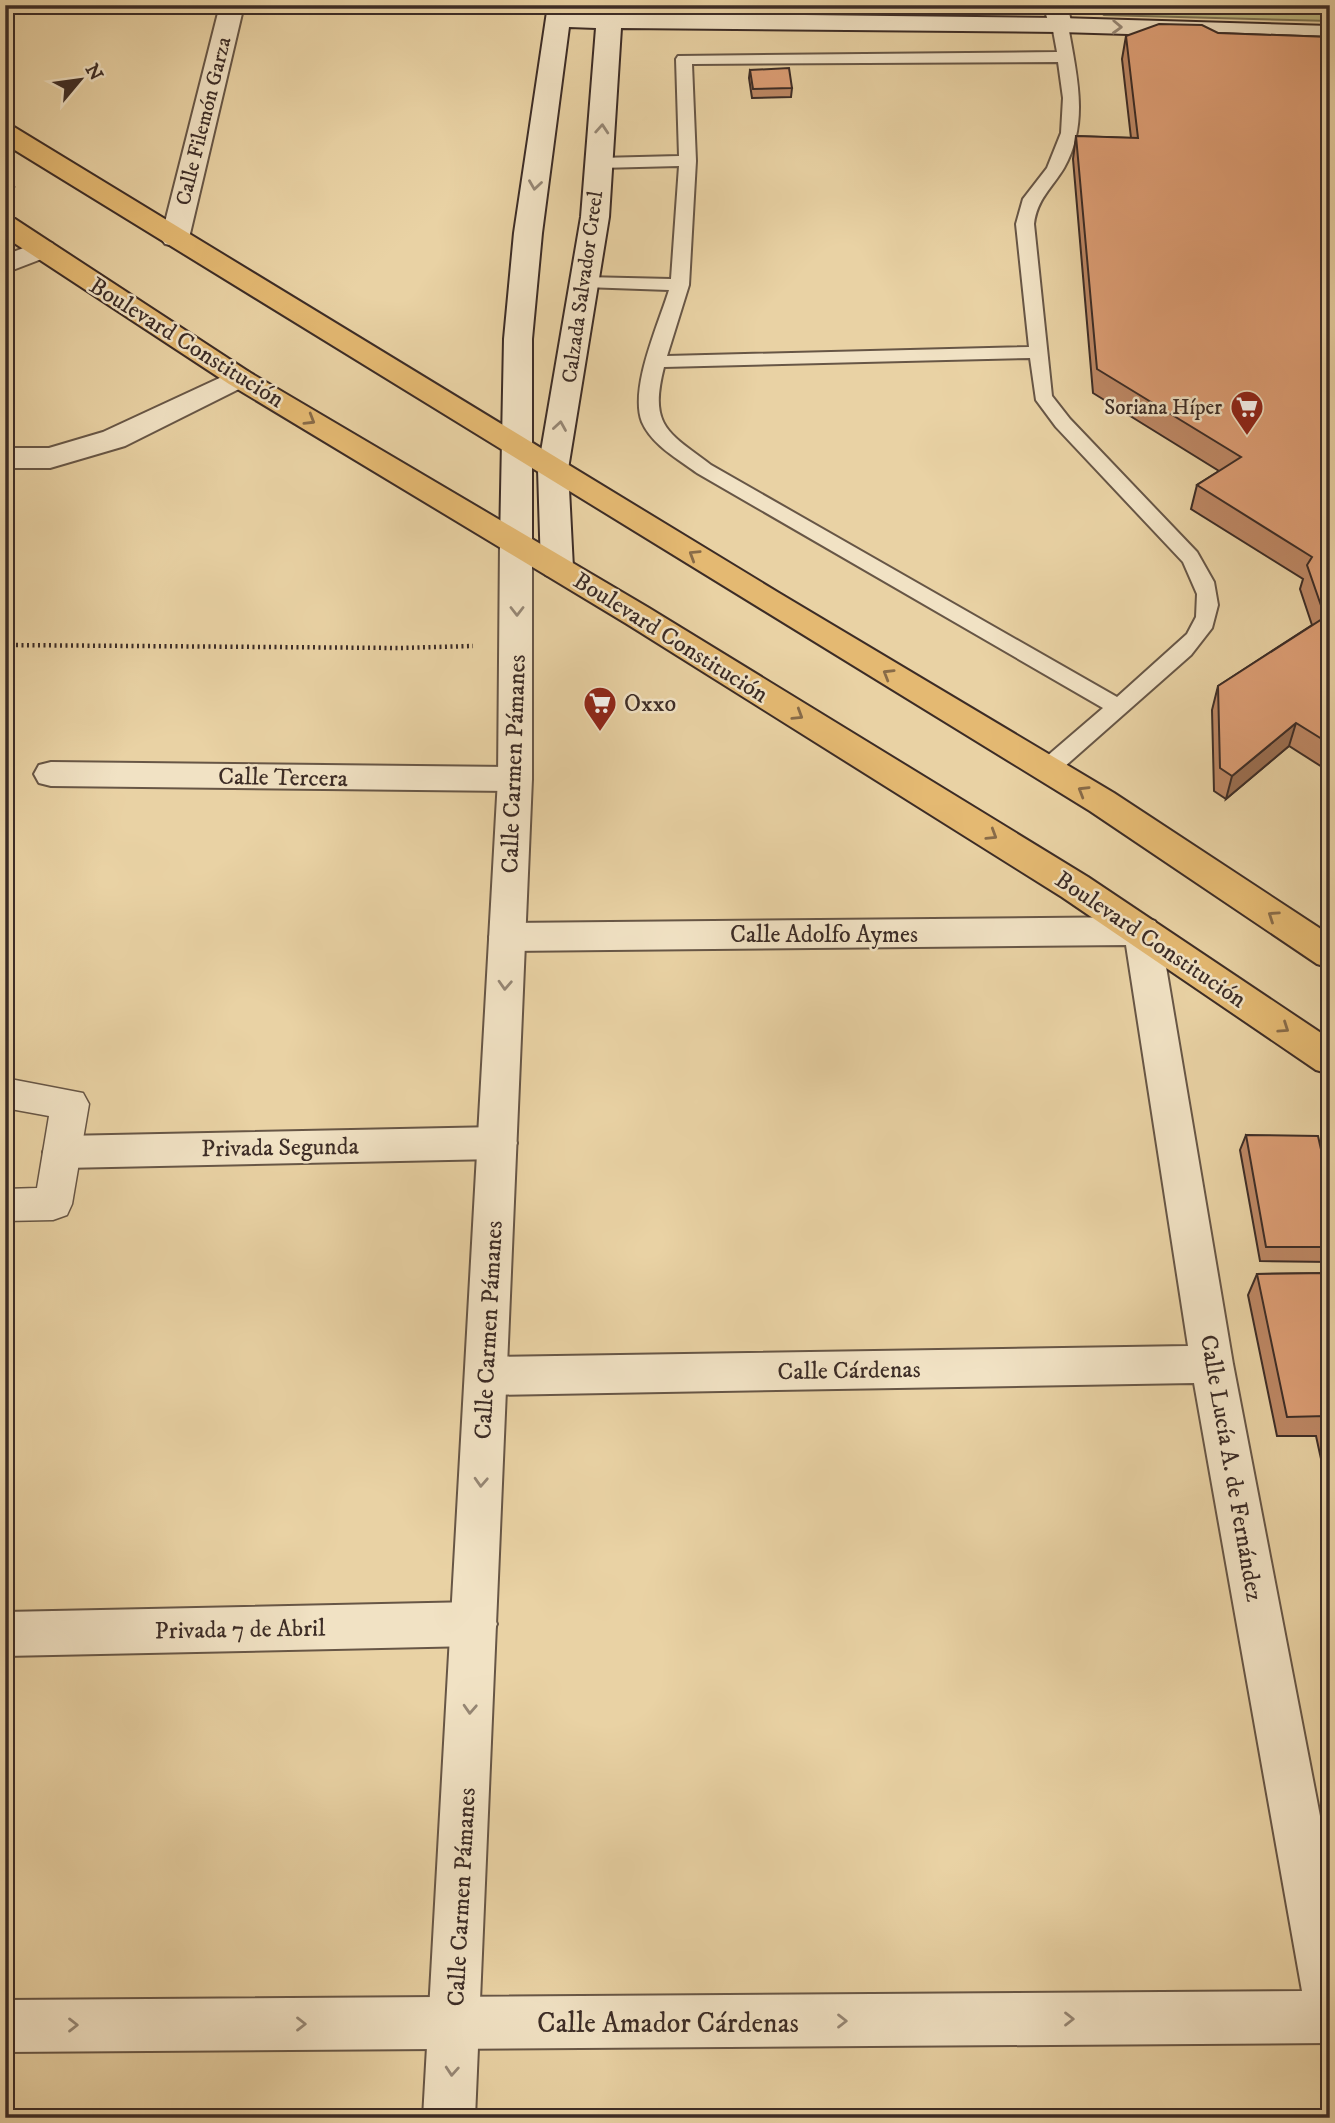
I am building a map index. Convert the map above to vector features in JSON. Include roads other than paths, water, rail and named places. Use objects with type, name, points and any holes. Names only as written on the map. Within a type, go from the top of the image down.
[{"type":"main road","points":[[5,132],[1102,802],[1330,954]]},
{"type":"main road","name":"Boulevard Constitución","points":[[5,225],[239,377],[558,568],[1075,887],[1330,1059]]},
{"type":"street","name":"Calle Filemón Garza","points":[[175,237],[232,5]]},
{"type":"street","points":[[516,543],[517,350],[521,299],[559,13],[1057,15],[1330,33]]},
{"type":"street","name":"Calzada Salvador Creel","points":[[558,568],[553,469],[595,217],[610,13]]},
{"type":"street","points":[[5,265],[41,249]]},
{"type":"street","points":[[5,458],[50,458],[114,439],[239,377]]},
{"type":"street","name":"Calle Carmen Pámanes","points":[[449,2118],[515,779],[516,543]]},
{"type":"street","name":"Calle Tercera","points":[[51,774],[515,779]]},
{"type":"street","name":"Calle Adolfo Aymes","points":[[507,937],[1142,931]]},
{"type":"street","name":"Calle Lucía A. de Fernández","points":[[1142,931],[1212,1364],[1330,2003]]},
{"type":"street","points":[[5,1093],[70,1104],[53,1204],[5,1205]]},
{"type":"street","name":"Privada Segunda","points":[[63,1152],[497,1143]]},
{"type":"street","name":"Calle Cárdenas","points":[[486,1376],[1212,1364]]},
{"type":"street","name":"Privada 7 de Abril","points":[[5,1634],[474,1624]]},
{"type":"street","name":"Calle Amador Cárdenas","points":[[5,2026],[1330,2017]]},
{"type":"lane","points":[[1047,769],[1195,640],[1207,615],[1206,583],[1178,544],[1051,409],[1043,396],[1026,214],[1029,202],[1055,168],[1072,129],[1073,106],[1057,15]]},
{"type":"lane","points":[[1064,57],[684,59],[688,161],[680,285],[649,387],[648,410],[657,430],[668,442],[724,480],[1118,707]]},
{"type":"lane","points":[[599,163],[688,161]]},
{"type":"lane","points":[[584,282],[680,285]]},
{"type":"lane","points":[[657,362],[1037,352]]},
{"type":"place","name":"Soriana Híper","points":[[1247,437]]},
{"type":"place","name":"Oxxo","points":[[600,733]]}]
